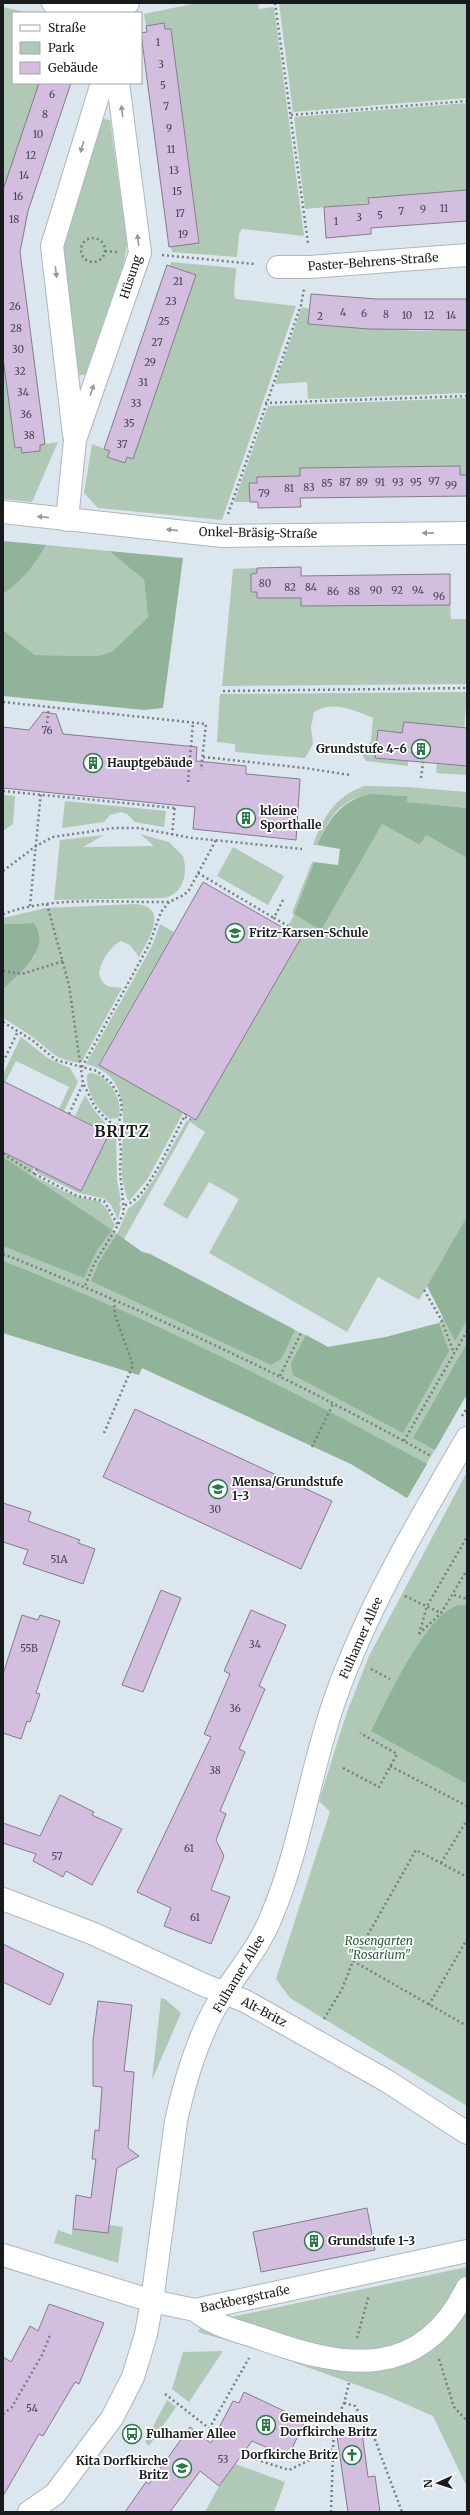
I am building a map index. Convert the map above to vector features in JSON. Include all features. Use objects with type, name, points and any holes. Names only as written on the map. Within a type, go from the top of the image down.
[{"type":"street","points":[[53,3],[120,7]]},
{"type":"street","name":"Hüsung","points":[[67,520],[75,440],[52,246],[102,84]]},
{"type":"street","name":"Hüsung","points":[[75,440],[140,253],[118,84]]},
{"type":"street","name":"Paster-Behrens-Straße","points":[[278,267],[310,267],[467,255]]},
{"type":"street","name":"Onkel-Bräsig-Straße","points":[[3,512],[222,536],[467,533]]},
{"type":"street","name":"Fulhamer Allee","points":[[29,2512],[53,2503],[116,2412],[133,2377],[146,2334],[152,2301],[182,2094],[197,2050],[224,1993],[253,1954],[272,1917],[292,1861],[315,1760],[349,1658],[384,1587],[467,1438]]},
{"type":"street","name":"Alt-Britz","points":[[3,1899],[94,1934],[224,1993],[245,2001],[387,2080],[467,2133]]},
{"type":"street","name":"Backbergstraße","points":[[3,2255],[152,2301],[196,2310],[467,2251]]},
{"type":"street","points":[[196,2310],[207,2320],[260,2338],[318,2356],[355,2363],[399,2355],[424,2343],[446,2322],[467,2288]]},
{"type":"path","points":[[274,3],[291,115],[310,267]]},
{"type":"path","points":[[291,115],[467,101]]},
{"type":"path","points":[[92,238],[103,242],[105,251],[100,260],[92,262],[84,259],[81,251],[85,240],[92,238]]},
{"type":"path","points":[[159,254],[278,267]]},
{"type":"path","points":[[227,516],[265,403],[301,305]]},
{"type":"path","points":[[265,403],[467,396]]},
{"type":"path","points":[[223,691],[467,688]]},
{"type":"path","points":[[3,702],[206,724],[202,770]]},
{"type":"path","points":[[47,723],[49,708]]},
{"type":"path","points":[[188,782],[193,723]]},
{"type":"path","points":[[203,757],[306,768],[350,775]]},
{"type":"path","points":[[421,778],[423,762]]},
{"type":"path","points":[[3,791],[40,793],[175,807],[172,835]]},
{"type":"path","points":[[30,906],[40,793]]},
{"type":"path","points":[[3,871],[36,846],[61,834],[104,829],[138,828],[172,835],[302,849]]},
{"type":"path","points":[[3,914],[30,906],[47,904],[169,902],[184,895],[216,840]]},
{"type":"path","points":[[198,873],[288,926]]},
{"type":"path","points":[[274,918],[283,900]]},
{"type":"path","points":[[82,1067],[149,945],[161,912],[169,902]]},
{"type":"path","points":[[47,904],[71,992],[82,1067],[83,1084],[95,1107],[107,1120],[118,1127]]},
{"type":"path","points":[[3,971],[22,974],[63,961]]},
{"type":"path","points":[[3,1022],[32,1040],[51,1057],[97,1071],[115,1088],[122,1108],[118,1127],[120,1177],[124,1205],[118,1225],[97,1258],[85,1286]]},
{"type":"path","points":[[3,1062],[18,1031]]},
{"type":"path","points":[[69,1114],[83,1084]]},
{"type":"path","points":[[124,1205],[133,1201],[150,1179],[186,1116],[191,1120]]},
{"type":"path","points":[[3,1154],[35,1174],[77,1196],[104,1202],[118,1225]]},
{"type":"path","points":[[35,1174],[37,1169]]},
{"type":"path","points":[[3,1254],[85,1286],[280,1376],[404,1441],[450,1467]]},
{"type":"path","points":[[424,1290],[441,1319],[454,1353]]},
{"type":"path","points":[[104,1433],[133,1365],[115,1315],[114,1299]]},
{"type":"path","points":[[404,1441],[467,1331]]},
{"type":"path","points":[[280,1376],[301,1333]]},
{"type":"path","points":[[312,1446],[332,1404]]},
{"type":"path","points":[[467,1537],[427,1606],[419,1634],[441,1613],[454,1595],[467,1570]]},
{"type":"path","points":[[384,1587],[441,1613]]},
{"type":"path","points":[[454,1595],[467,1599]]},
{"type":"path","points":[[366,1666],[390,1679]]},
{"type":"path","points":[[343,1768],[379,1787],[397,1754],[360,1733]]},
{"type":"path","points":[[390,1766],[467,1806]]},
{"type":"path","points":[[441,1863],[467,1820]]},
{"type":"path","points":[[326,2017],[342,1989],[353,1961],[416,1850],[467,1877]]},
{"type":"path","points":[[429,2005],[467,1939]]},
{"type":"path","points":[[353,1961],[467,2026]]},
{"type":"path","points":[[355,2363],[353,2354],[370,2291]]},
{"type":"path","points":[[3,2414],[12,2407],[42,2355],[51,2333]]},
{"type":"path","points":[[209,2429],[260,2338]]},
{"type":"path","points":[[424,2343],[440,2360],[454,2407],[467,2421]]},
{"type":"path","points":[[165,2394],[223,2439]]},
{"type":"path","points":[[331,2512],[334,2425],[344,2403],[355,2406],[374,2437],[402,2512]]},
{"type":"path","points":[[242,2455],[289,2470],[333,2449]]},
{"type":"green space","points":[[197,3],[258,3],[259,9],[274,7],[304,236],[242,229],[239,234],[237,257],[172,252],[171,246],[199,242],[171,29],[165,29],[164,23],[146,26],[144,14]]},
{"type":"green space","points":[[279,3],[467,3],[467,98],[293,112]]},
{"type":"green space","points":[[3,7],[25,12],[12,12],[12,84],[39,84],[3,190]]},
{"type":"green space","points":[[467,103],[467,190],[369,198],[369,203],[305,209],[294,117]]},
{"type":"green space","points":[[103,119],[110,120],[127,243],[124,263],[85,375],[78,375],[62,256],[63,236]]},
{"type":"green space","points":[[171,262],[236,268],[234,295],[236,299],[296,306],[222,520],[98,508],[84,493],[92,444],[110,451],[108,457],[125,463],[147,418],[196,275],[170,266]]},
{"type":"green space","points":[[302,307],[310,309],[308,324],[418,331],[467,329],[467,393],[308,399],[307,382],[275,384]]},
{"type":"green space","points":[[3,358],[15,447],[21,447],[22,453],[40,451],[40,445],[58,442],[32,502],[3,499]]},
{"type":"green space","points":[[467,398],[467,475],[460,475],[460,466],[300,468],[300,476],[257,477],[257,483],[249,483],[250,502],[234,502],[268,406]]},
{"type":"green space","points":[[3,541],[46,545],[28,572],[3,594]]},
{"type":"green space","points":[[46,545],[109,551],[144,580],[148,617],[113,651],[98,656],[35,655],[3,630],[3,594],[28,572]]},
{"type":"green space","points":[[109,551],[183,558],[163,708],[144,710],[3,696],[3,630],[35,655],[98,656],[113,651],[148,617],[144,580]]},
{"type":"green space","points":[[257,568],[257,573],[251,574],[251,592],[257,592],[258,598],[301,598],[301,606],[450,604],[451,619],[467,619],[467,684],[222,686],[233,569]]},
{"type":"green space","points":[[467,692],[464,730],[404,722],[402,733],[378,730],[375,758],[408,761],[408,766],[366,761],[361,753],[371,741],[373,718],[351,709],[344,708],[321,708],[314,712],[311,727],[313,744],[305,758],[235,752],[235,744],[217,742],[220,694]]},
{"type":"green space","points":[[437,764],[467,766],[467,775],[436,773]]},
{"type":"green space","points":[[365,786],[407,787],[467,792],[467,808],[406,802],[407,796],[374,795],[361,797],[341,807],[325,828],[317,845],[313,845],[326,816],[338,801],[355,790]]},
{"type":"green space","points":[[372,794],[407,796],[407,802],[467,808],[467,858],[426,835],[420,845],[382,824],[321,930],[294,914],[314,862],[338,865],[340,849],[317,845],[326,827],[345,805],[352,800]]},
{"type":"green space","points":[[3,795],[15,796],[13,824],[3,831]]},
{"type":"green space","points":[[65,801],[166,811],[164,827],[135,822],[127,814],[121,812],[110,815],[104,822],[62,828]]},
{"type":"green space","name":"Fritz-Karsen-Schule","points":[[382,824],[420,845],[426,835],[467,858],[467,1216],[419,1300],[378,1277],[347,1332],[209,1253],[239,1199],[209,1182],[187,1219],[163,1205],[205,1132],[190,1122],[192,1118],[196,1120],[300,938],[286,929],[294,915],[292,913],[312,862],[314,862],[294,914]]},
{"type":"green space","points":[[140,834],[169,842],[183,856],[185,875],[177,892],[165,898],[54,900],[60,840],[104,835],[83,847],[154,846]]},
{"type":"green space","points":[[233,847],[284,876],[268,905],[217,876]]},
{"type":"green space","points":[[136,904],[146,906],[152,911],[154,925],[151,934],[139,957],[130,945],[121,941],[109,951],[104,960],[99,974],[103,983],[109,986],[122,988],[81,1063],[60,1058],[27,1033],[3,1018],[3,990],[35,956],[34,923],[3,924],[3,918],[45,908]]},
{"type":"green space","points":[[34,923],[39,933],[37,951],[32,960],[3,990],[3,924]]},
{"type":"green space","points":[[160,924],[174,932],[99,1064],[183,1113],[147,1180],[129,1201],[124,1187],[122,1171],[123,1115],[121,1098],[115,1083],[104,1071],[86,1064],[152,946]]},
{"type":"green space","points":[[21,1037],[49,1059],[70,1068],[78,1082],[64,1111],[59,1109],[69,1087],[16,1061],[3,1087],[3,1074]]},
{"type":"green space","points":[[89,1073],[96,1074],[103,1078],[113,1090],[119,1104],[120,1111],[118,1118],[110,1119],[93,1100],[88,1088],[87,1075]]},
{"type":"green space","points":[[85,1095],[94,1110],[116,1136],[117,1180],[121,1201],[119,1204],[121,1207],[118,1220],[111,1205],[105,1199],[79,1193],[37,1173],[38,1170],[81,1191],[109,1134],[75,1116]]},
{"type":"green space","points":[[187,1120],[190,1122],[124,1239],[142,1252],[150,1254],[328,1347],[386,1337],[439,1323],[467,1275],[467,1394],[407,1498],[351,1464],[142,1368],[139,1375],[3,1333],[3,1152],[34,1168],[31,1174],[56,1187],[81,1198],[99,1201],[106,1208],[115,1225],[112,1230],[117,1234],[128,1209],[139,1200],[154,1179]]},
{"type":"green space","points":[[3,1157],[112,1230],[97,1250],[84,1278],[3,1246]]},
{"type":"green space","points":[[467,1216],[467,1320],[455,1341],[427,1286]]},
{"type":"green space","points":[[117,1234],[142,1252],[150,1254],[295,1330],[281,1359],[271,1365],[91,1281],[99,1262]]},
{"type":"green space","points":[[3,1261],[112,1306],[218,1355],[323,1408],[427,1464],[407,1498],[351,1464],[142,1368],[139,1375],[3,1333]]},
{"type":"green space","points":[[439,1323],[449,1351],[403,1433],[293,1375],[291,1363],[306,1335],[328,1347],[386,1337]]},
{"type":"green space","points":[[467,1343],[467,1394],[435,1450],[413,1438]]},
{"type":"green space","name":"Rosengarten \"Rosarium\"","points":[[467,1472],[467,2106],[290,1998],[276,1979],[330,1812],[319,1801],[346,1715],[369,1656]]},
{"type":"green space","points":[[459,1605],[467,1605],[467,1784],[371,1731],[398,1679],[421,1640],[446,1611]]},
{"type":"green space","points":[[161,1998],[165,1999],[181,2013],[152,2080]]},
{"type":"green space","points":[[109,2225],[123,2227],[118,2263],[54,2243],[58,2230],[72,2235],[72,2229],[108,2233]]},
{"type":"green space","points":[[467,2267],[467,2487],[433,2416],[385,2395],[259,2350],[198,2332],[203,2323]]},
{"type":"green space","points":[[223,2351],[189,2402],[172,2389],[183,2352]]},
{"type":"green space","points":[[167,2400],[176,2407],[149,2446],[145,2442]]},
{"type":"green space","points":[[235,2464],[285,2482],[274,2512],[205,2512],[219,2486]]},
{"type":"building","points":[[164,23],[165,29],[171,29],[199,243],[169,247],[142,41],[142,33],[147,32],[146,26]]},
{"type":"building","points":[[39,84],[71,84],[28,211],[20,252],[45,444],[40,445],[40,451],[22,453],[21,447],[15,448],[3,358],[3,190]]},
{"type":"building","points":[[467,190],[467,221],[371,228],[371,234],[326,238],[324,207],[369,204],[368,198]]},
{"type":"building","points":[[167,265],[196,275],[133,459],[127,457],[125,463],[107,457],[110,451],[104,449]]},
{"type":"building","points":[[311,294],[376,299],[467,299],[467,330],[369,329],[308,324]]},
{"type":"building","points":[[460,466],[460,475],[467,475],[467,496],[300,498],[301,507],[258,508],[258,502],[250,502],[249,483],[257,483],[257,477],[300,476],[300,468]]},
{"type":"building","points":[[301,567],[301,576],[450,574],[450,605],[301,606],[301,598],[257,598],[257,592],[251,592],[251,574],[257,573],[257,568]]},
{"type":"building","points":[[43,712],[56,714],[63,734],[197,747],[196,761],[246,766],[246,774],[300,779],[296,840],[193,829],[195,807],[3,788],[3,727],[29,730]]},
{"type":"building","name":"Grundstufe 4-6","points":[[404,722],[467,728],[467,766],[375,758],[378,730],[402,733]]},
{"type":"building","points":[[203,882],[301,938],[196,1120],[99,1065]]},
{"type":"building","points":[[3,1081],[109,1134],[81,1191],[3,1152]]},
{"type":"building","name":"Mensa/Grundstufe 1-3","points":[[135,1409],[332,1501],[301,1569],[103,1477]]},
{"type":"building","points":[[3,1503],[31,1512],[28,1521],[80,1540],[78,1543],[95,1549],[83,1584],[23,1564],[28,1550],[3,1542]]},
{"type":"building","points":[[161,1590],[181,1598],[143,1692],[122,1685]]},
{"type":"building","points":[[251,1610],[286,1625],[259,1686],[265,1689],[239,1749],[245,1752],[220,1811],[226,1814],[216,1840],[224,1856],[211,1890],[230,1897],[211,1944],[164,1926],[171,1908],[137,1892],[211,1737],[204,1734],[230,1674],[224,1671]]},
{"type":"building","points":[[22,1615],[38,1620],[40,1615],[60,1621],[36,1693],[40,1694],[30,1722],[27,1721],[21,1739],[3,1733],[3,1674]]},
{"type":"building","points":[[60,1795],[94,1812],[92,1815],[122,1829],[92,1885],[66,1871],[63,1877],[33,1861],[36,1854],[3,1843],[3,1823],[40,1836]]},
{"type":"building","points":[[3,1944],[64,1974],[50,2005],[3,1982]]},
{"type":"building","points":[[98,2001],[132,2005],[124,2071],[134,2072],[128,2148],[139,2156],[117,2168],[108,2233],[73,2229],[76,2195],[91,2198],[96,2159],[92,2159],[95,2130],[99,2131],[102,2087],[93,2086],[93,2040]]},
{"type":"building","name":"Grundstufe 1-3","points":[[367,2208],[375,2250],[261,2272],[253,2232]]},
{"type":"building","points":[[49,2304],[104,2323],[79,2384],[75,2382],[43,2436],[39,2434],[3,2496],[3,2357],[11,2362],[30,2326],[38,2331]]},
{"type":"building","points":[[244,2392],[305,2421],[288,2457],[252,2441],[219,2486],[200,2471],[170,2512],[125,2512],[146,2482],[149,2484],[190,2427],[211,2443],[233,2401],[239,2403]]},
{"type":"building","name":"Dorfkirche Britz","points":[[362,2432],[368,2477],[375,2476],[380,2512],[348,2512],[337,2436]]},
{"type":"place","name":"Grundstufe 4-6","points":[[421,749]]},
{"type":"place","name":"Hauptgebäude","points":[[93,763]]},
{"type":"place","name":"kleine Sporthalle","points":[[246,818]]},
{"type":"place","name":"Fritz-Karsen-Schule","points":[[235,933]]},
{"type":"place","name":"Mensa/Grundstufe 1-3","points":[[218,1489]]},
{"type":"place","name":"Grundstufe 1-3","points":[[314,2241]]},
{"type":"place","name":"Gemeindehaus Dorfkirche Britz","points":[[266,2425]]},
{"type":"place","name":"Fulhamer Allee","points":[[132,2434]]},
{"type":"place","name":"Dorfkirche Britz","points":[[352,2455]]},
{"type":"place","name":"Kita Dorfkirche Britz","points":[[182,2468]]},
{"type":"district","name":"BRITZ","points":[[122,1131]]}]
